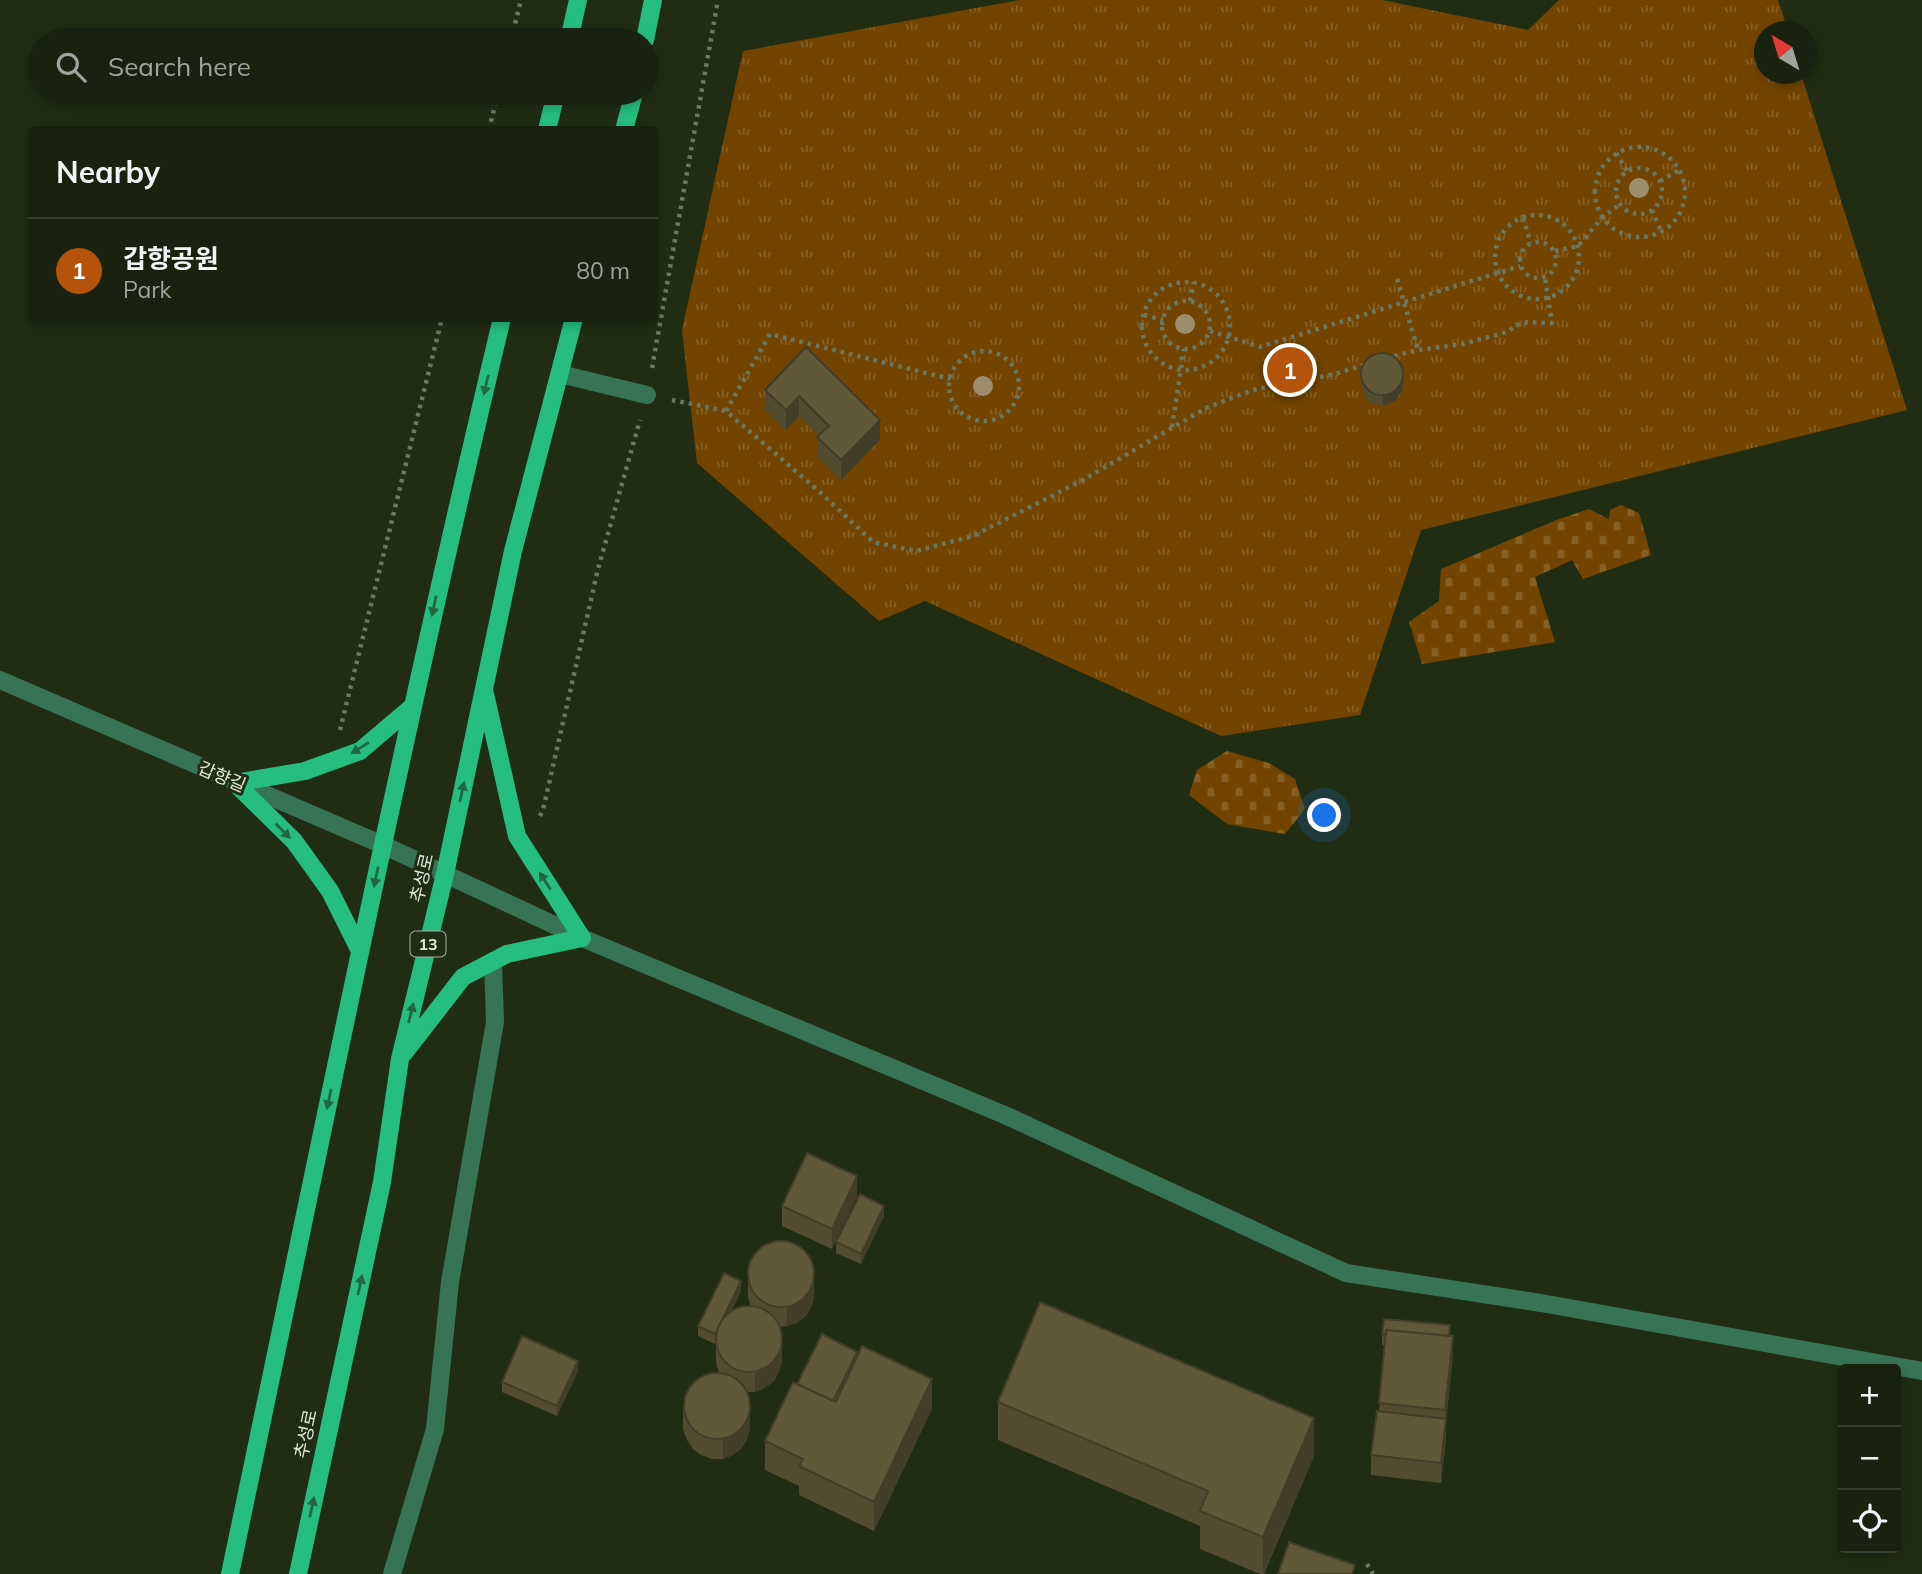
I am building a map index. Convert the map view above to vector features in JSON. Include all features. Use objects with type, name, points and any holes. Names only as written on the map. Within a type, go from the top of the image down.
[{"type":"main road","points":[[572,28],[578,0]]},
{"type":"main road","points":[[647,28],[653,0]]},
{"type":"main road","points":[[548,126],[553,105]]},
{"type":"main road","points":[[625,126],[631,105]]},
{"type":"main road","points":[[230,1574],[413,706],[501,322]]},
{"type":"main road","name":"추성로","points":[[298,1574],[382,1182],[400,1059],[445,874],[513,551],[573,322]]},
{"type":"main road","points":[[400,1059],[463,977],[507,954],[582,938],[517,836],[484,687]]},
{"type":"main road","points":[[235,783],[305,771],[360,751],[413,706]]},
{"type":"main road","points":[[235,783],[294,841],[330,891],[360,951]]},
{"type":"street","points":[[560,374],[647,395]]},
{"type":"street","name":"갑향길","points":[[0,680],[383,845],[582,938],[1007,1116],[1346,1273],[1541,1303],[1922,1370]]},
{"type":"street","points":[[392,1574],[435,1429],[450,1282],[495,1023],[493,962]]},
{"type":"path","points":[[514,28],[521,0]]},
{"type":"path","points":[[517,836],[537,822],[543,810],[598,569],[647,395],[718,0]]},
{"type":"path","points":[[490,126],[495,105]]},
{"type":"path","points":[[1645,147],[1660,151],[1672,160],[1685,187],[1684,202],[1678,216],[1668,227],[1640,237],[1613,229],[1602,218],[1596,205],[1594,190],[1605,163],[1616,153],[1645,147]]},
{"type":"path","points":[[1616,153],[1627,171]]},
{"type":"path","points":[[1642,168],[1649,170],[1660,181],[1661,198],[1652,211],[1636,214],[1620,204],[1616,189],[1622,175],[1627,171],[1642,168]]},
{"type":"path","points":[[1660,181],[1679,170]]},
{"type":"path","points":[[1555,251],[1578,246],[1602,218],[1620,204]]},
{"type":"path","points":[[1652,211],[1661,231]]},
{"type":"path","points":[[1545,215],[1558,220],[1570,229],[1578,246],[1578,270],[1571,283],[1561,293],[1548,299],[1534,300],[1509,290],[1500,279],[1495,266],[1499,239],[1506,228],[1517,219],[1523,218],[1545,215]]},
{"type":"path","points":[[1523,218],[1531,243]]},
{"type":"path","points":[[1531,243],[1546,243],[1555,251],[1554,270],[1545,277],[1532,278],[1520,265],[1523,248],[1531,243]]},
{"type":"path","points":[[1209,331],[1260,347],[1520,265]]},
{"type":"path","points":[[1382,359],[1418,350],[1463,344],[1507,332],[1522,322],[1552,323],[1545,277]]},
{"type":"path","points":[[1397,279],[1418,350]]},
{"type":"path","points":[[1190,301],[1194,282]]},
{"type":"path","points":[[1194,282],[1206,286],[1218,295],[1227,307],[1230,321],[1228,337],[1216,359],[1190,370],[1180,369],[1163,364],[1152,354],[1145,342],[1142,328],[1144,315],[1151,299],[1162,289],[1176,283],[1194,282]]},
{"type":"path","points":[[1190,301],[1202,306],[1206,311],[1210,318],[1209,331],[1198,346],[1184,349],[1167,340],[1163,332],[1163,320],[1172,304],[1190,301]]},
{"type":"path","points":[[1144,315],[1163,320]]},
{"type":"path","points":[[332,761],[441,322]]},
{"type":"path","points":[[726,411],[770,334],[950,379]]},
{"type":"path","points":[[1172,428],[1184,349]]},
{"type":"path","points":[[980,350],[991,351],[1012,362],[1020,384],[1019,396],[1006,415],[984,422],[971,419],[954,405],[949,394],[950,379],[952,370],[968,354],[980,350]]},
{"type":"path","points":[[647,395],[726,411],[873,542],[916,551],[973,536],[1083,480],[1206,408],[1253,390],[1335,374],[1370,363]]},
{"type":"path","points":[[1367,1564],[1373,1574]]},
{"type":"green space","points":[[1020,0],[1382,0],[1528,30],[1559,0],[1778,0],[1785,21],[1754,21],[1754,84],[1804,84],[1907,410],[1421,530],[1360,715],[1221,736],[925,601],[879,621],[697,463],[682,330],[743,51]]},
{"type":"green space","points":[[1621,505],[1639,513],[1651,555],[1583,579],[1572,560],[1535,577],[1555,642],[1422,664],[1409,622],[1439,601],[1441,569],[1589,509],[1609,519],[1610,510]]},
{"type":"green space","points":[[1227,751],[1269,763],[1295,779],[1305,809],[1285,834],[1227,824],[1189,795],[1197,770]]},
{"type":"building","points":[[806,347],[880,420],[841,460],[817,437],[829,426],[799,396],[786,410],[765,390]]},
{"type":"building","points":[[1382,353],[1397,359],[1403,374],[1397,389],[1382,395],[1367,389],[1361,374],[1367,359]]},
{"type":"building","points":[[807,1153],[857,1176],[832,1229],[782,1206]]},
{"type":"building","points":[[860,1194],[884,1206],[861,1254],[836,1242]]},
{"type":"building","points":[[781,1241],[794,1244],[804,1251],[811,1261],[814,1274],[811,1287],[804,1297],[794,1304],[781,1307],[768,1304],[758,1297],[751,1287],[748,1274],[751,1261],[758,1251],[768,1244]]},
{"type":"building","points":[[724,1273],[741,1281],[715,1334],[698,1326]]},
{"type":"building","points":[[1040,1302],[1314,1418],[1263,1537],[1200,1511],[1208,1491],[998,1402]]},
{"type":"building","points":[[749,1306],[762,1309],[772,1316],[779,1326],[782,1339],[779,1352],[772,1362],[762,1369],[749,1372],[736,1369],[726,1362],[719,1352],[716,1339],[719,1326],[726,1316],[736,1309]]},
{"type":"building","points":[[1384,1319],[1450,1325],[1449,1336],[1386,1330],[1386,1335],[1382,1335]]},
{"type":"building","points":[[1386,1330],[1453,1336],[1445,1410],[1379,1403]]},
{"type":"building","points":[[822,1334],[857,1352],[833,1401],[797,1384]]},
{"type":"building","points":[[522,1336],[578,1361],[557,1406],[502,1382]]},
{"type":"building","points":[[862,1346],[932,1379],[874,1502],[799,1466],[803,1459],[765,1441],[793,1382],[836,1402]]},
{"type":"building","points":[[717,1373],[730,1376],[740,1383],[747,1393],[750,1406],[747,1419],[740,1429],[730,1436],[717,1439],[704,1436],[694,1429],[687,1419],[684,1406],[687,1393],[694,1383],[704,1376]]},
{"type":"building","points":[[1377,1411],[1446,1419],[1441,1463],[1371,1455]]},
{"type":"building","points":[[1289,1542],[1355,1565],[1352,1574],[1278,1574]]},
{"type":"place","name":"갑향공원","points":[[1290,370]]}]
